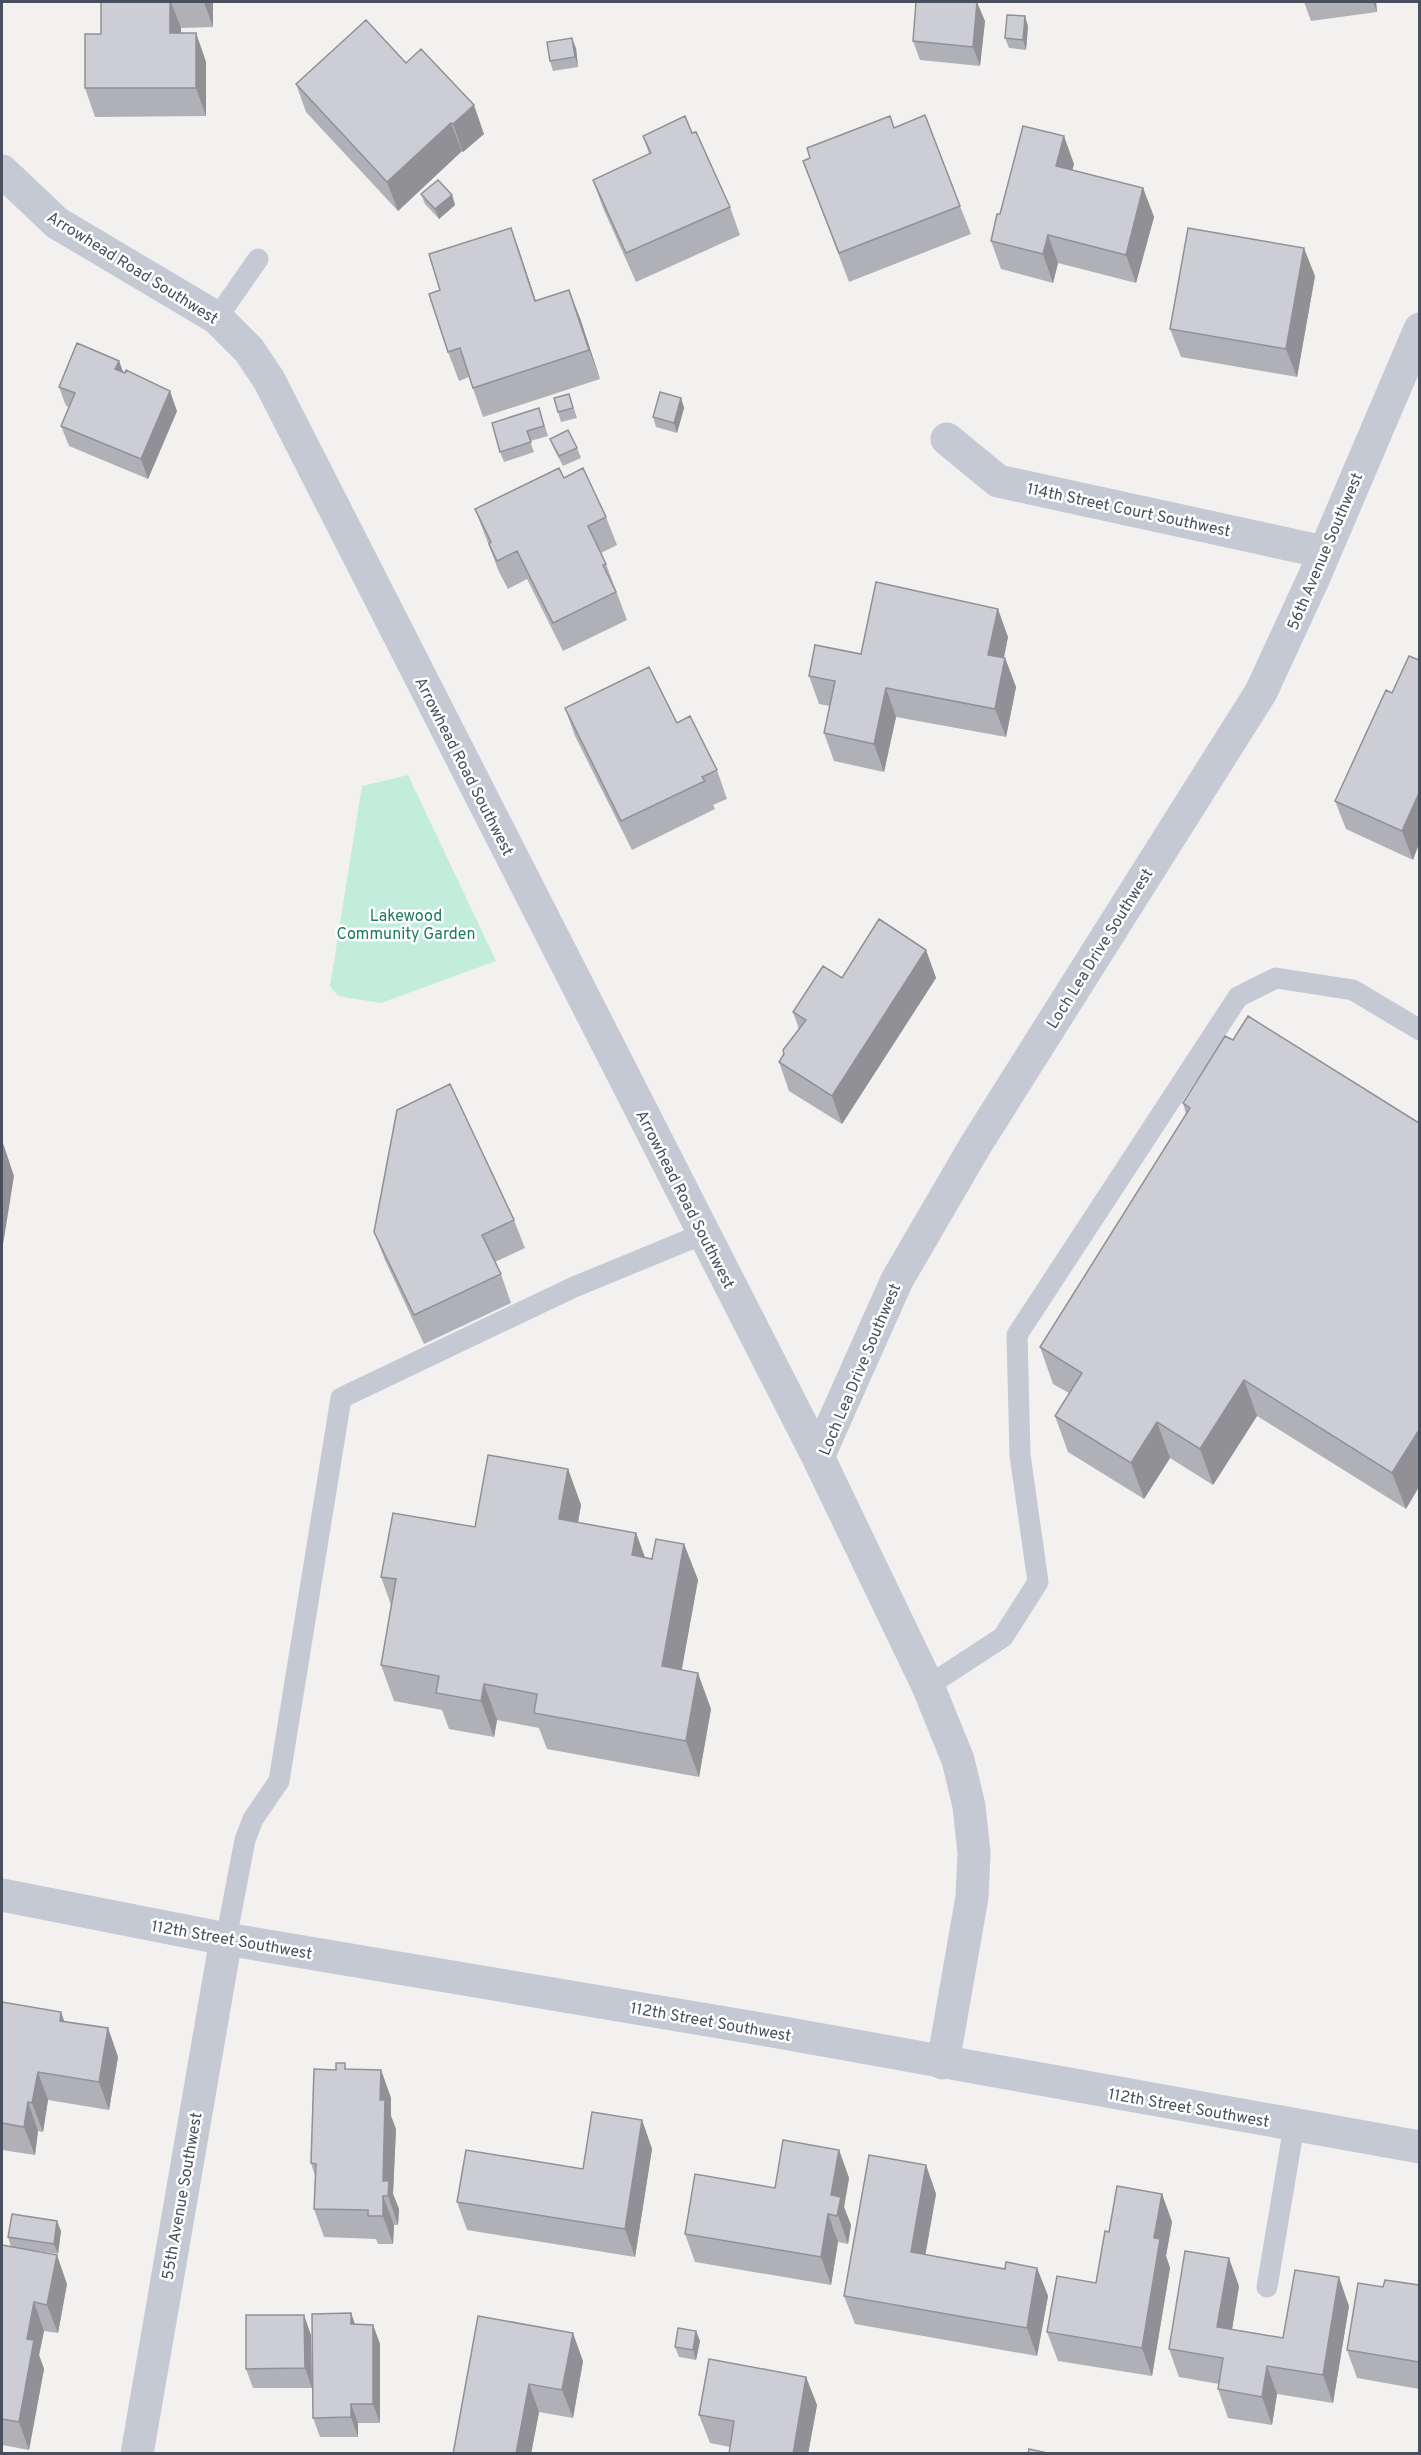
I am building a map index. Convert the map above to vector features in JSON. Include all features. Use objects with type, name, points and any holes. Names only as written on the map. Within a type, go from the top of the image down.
[{"type":"street","name":"Arrowhead Road Southwest","points":[[2,171],[57,223],[217,318],[249,350],[269,380],[818,1458]]},
{"type":"street","name":"56th Avenue Southwest","points":[[1214,765],[1261,692],[1315,575],[1419,328]]},
{"type":"street","name":"114th Street Court Southwest","points":[[947,439],[998,481],[1324,552]]},
{"type":"street","name":"Loch Lea Drive Southwest","points":[[942,2063],[972,1897],[974,1853],[969,1806],[958,1760],[928,1686],[818,1458],[903,1269],[975,1146],[1214,765]]},
{"type":"street","name":"112th Street Southwest","points":[[2,1895],[226,1939],[755,2028],[1419,2147]]},
{"type":"street","name":"55th Avenue Southwest","points":[[137,2454],[226,1939]]},
{"type":"lane","points":[[217,318],[258,259]]},
{"type":"lane","points":[[928,1686],[1003,1637],[1038,1582],[1020,1455],[1017,1335],[1238,997],[1276,978],[1353,990],[1419,1030]]},
{"type":"lane","points":[[226,1939],[245,1839],[253,1820],[279,1781],[341,1398],[574,1287],[703,1234]]},
{"type":"lane","points":[[1267,2287],[1294,2126]]},
{"type":"green space","name":"Lakewood Community Garden","points":[[408,775],[496,961],[381,1003],[338,996],[330,986],[362,786]]},
{"type":"building","points":[[101,2],[170,2],[170,33],[196,33],[196,88],[85,88],[85,34],[101,34]]},
{"type":"building","points":[[916,2],[977,2],[973,47],[913,41]]},
{"type":"building","points":[[1007,15],[1025,16],[1023,40],[1005,38]]},
{"type":"building","points":[[366,20],[406,63],[421,49],[474,105],[387,182],[296,84]]},
{"type":"building","points":[[572,38],[575,57],[550,61],[547,42]]},
{"type":"building","points":[[925,115],[960,206],[839,253],[803,161],[810,158],[807,148],[890,116],[894,128]]},
{"type":"building","points":[[685,116],[692,133],[696,132],[730,207],[626,253],[593,180],[651,153],[643,136]]},
{"type":"building","points":[[1023,126],[1064,136],[1056,166],[1143,188],[1126,255],[1048,235],[1043,254],[991,241]]},
{"type":"building","points":[[438,180],[452,195],[435,209],[421,194]]},
{"type":"building","points":[[511,228],[535,301],[569,290],[589,350],[473,388],[460,348],[448,352],[429,294],[440,290],[429,254]]},
{"type":"building","points":[[1188,228],[1304,248],[1286,349],[1170,329]]},
{"type":"building","points":[[77,343],[119,361],[115,369],[125,373],[126,370],[170,391],[141,459],[61,426],[75,393],[59,387]]},
{"type":"building","points":[[660,392],[681,398],[674,423],[653,417]]},
{"type":"building","points":[[569,394],[573,408],[558,412],[554,398]]},
{"type":"building","points":[[539,408],[544,426],[527,431],[531,442],[500,452],[492,423]]},
{"type":"building","points":[[568,430],[577,448],[559,456],[550,439]]},
{"type":"building","points":[[559,468],[564,478],[583,468],[606,517],[588,526],[616,592],[553,623],[517,551],[497,561],[489,544],[491,542],[475,509]]},
{"type":"building","points":[[876,582],[998,609],[988,655],[1005,658],[995,709],[886,688],[874,744],[824,733],[835,681],[809,676],[815,645],[861,654]]},
{"type":"building","points":[[1409,656],[1419,660],[1419,793],[1402,831],[1335,801],[1386,690],[1392,693]]},
{"type":"building","points":[[649,667],[677,723],[690,716],[717,770],[702,777],[705,781],[621,821],[565,708]]},
{"type":"building","points":[[879,919],[926,950],[832,1096],[779,1062],[784,1054],[783,1050],[806,1020],[793,1012],[823,966],[842,978]]},
{"type":"building","points":[[1248,1016],[1419,1123],[1419,1430],[1392,1473],[1244,1380],[1200,1449],[1157,1422],[1131,1463],[1055,1416],[1082,1373],[1040,1347],[1190,1108],[1183,1103],[1225,1036],[1233,1040]]},
{"type":"building","points":[[450,1084],[514,1220],[482,1235],[501,1274],[414,1315],[374,1232],[397,1110]]},
{"type":"building","points":[[488,1455],[568,1469],[559,1519],[636,1533],[632,1555],[652,1559],[656,1539],[684,1544],[662,1666],[698,1673],[686,1741],[534,1713],[537,1694],[484,1684],[481,1701],[436,1693],[439,1676],[381,1665],[396,1579],[381,1577],[393,1513],[475,1527]]},
{"type":"building","points":[[2,2002],[61,2012],[60,2021],[108,2028],[99,2082],[38,2072],[32,2103],[28,2102],[24,2127],[2,2123]]},
{"type":"building","points":[[336,2063],[345,2063],[345,2069],[381,2070],[380,2100],[385,2100],[383,2181],[389,2181],[388,2196],[383,2196],[383,2216],[368,2216],[368,2210],[314,2209],[316,2164],[311,2163],[314,2069],[336,2070]]},
{"type":"building","points":[[592,2112],[642,2120],[625,2229],[457,2202],[466,2150],[583,2169]]},
{"type":"building","points":[[783,2140],[839,2150],[831,2195],[841,2197],[837,2216],[828,2214],[821,2257],[685,2234],[695,2174],[775,2188]]},
{"type":"building","points":[[869,2155],[926,2165],[911,2252],[1005,2269],[1006,2262],[1037,2268],[1027,2328],[844,2296]]},
{"type":"building","points":[[1117,2186],[1162,2194],[1154,2238],[1160,2239],[1142,2348],[1047,2332],[1057,2276],[1096,2283],[1105,2231],[1109,2232]]},
{"type":"building","points":[[12,2214],[57,2221],[54,2244],[8,2237]]},
{"type":"building","points":[[2,2245],[57,2255],[47,2305],[34,2302],[27,2339],[34,2340],[19,2422],[2,2419]]},
{"type":"building","points":[[1185,2251],[1229,2258],[1217,2327],[1283,2338],[1295,2270],[1339,2277],[1323,2375],[1267,2366],[1262,2397],[1218,2389],[1223,2358],[1169,2349]]},
{"type":"building","points":[[1385,2280],[1419,2285],[1419,2362],[1347,2350],[1358,2283],[1383,2287]]},
{"type":"building","points":[[351,2313],[351,2324],[373,2325],[373,2404],[351,2404],[351,2417],[313,2418],[312,2314]]},
{"type":"building","points":[[246,2315],[304,2315],[305,2368],[246,2369]]},
{"type":"building","points":[[478,2316],[573,2333],[562,2390],[529,2384],[516,2454],[453,2454]]},
{"type":"building","points":[[678,2328],[696,2331],[693,2350],[675,2347]]},
{"type":"building","points":[[709,2359],[806,2377],[793,2454],[729,2454],[734,2421],[699,2415]]},
{"type":"building","points":[[1029,2449],[1052,2454],[1028,2454]]}]
